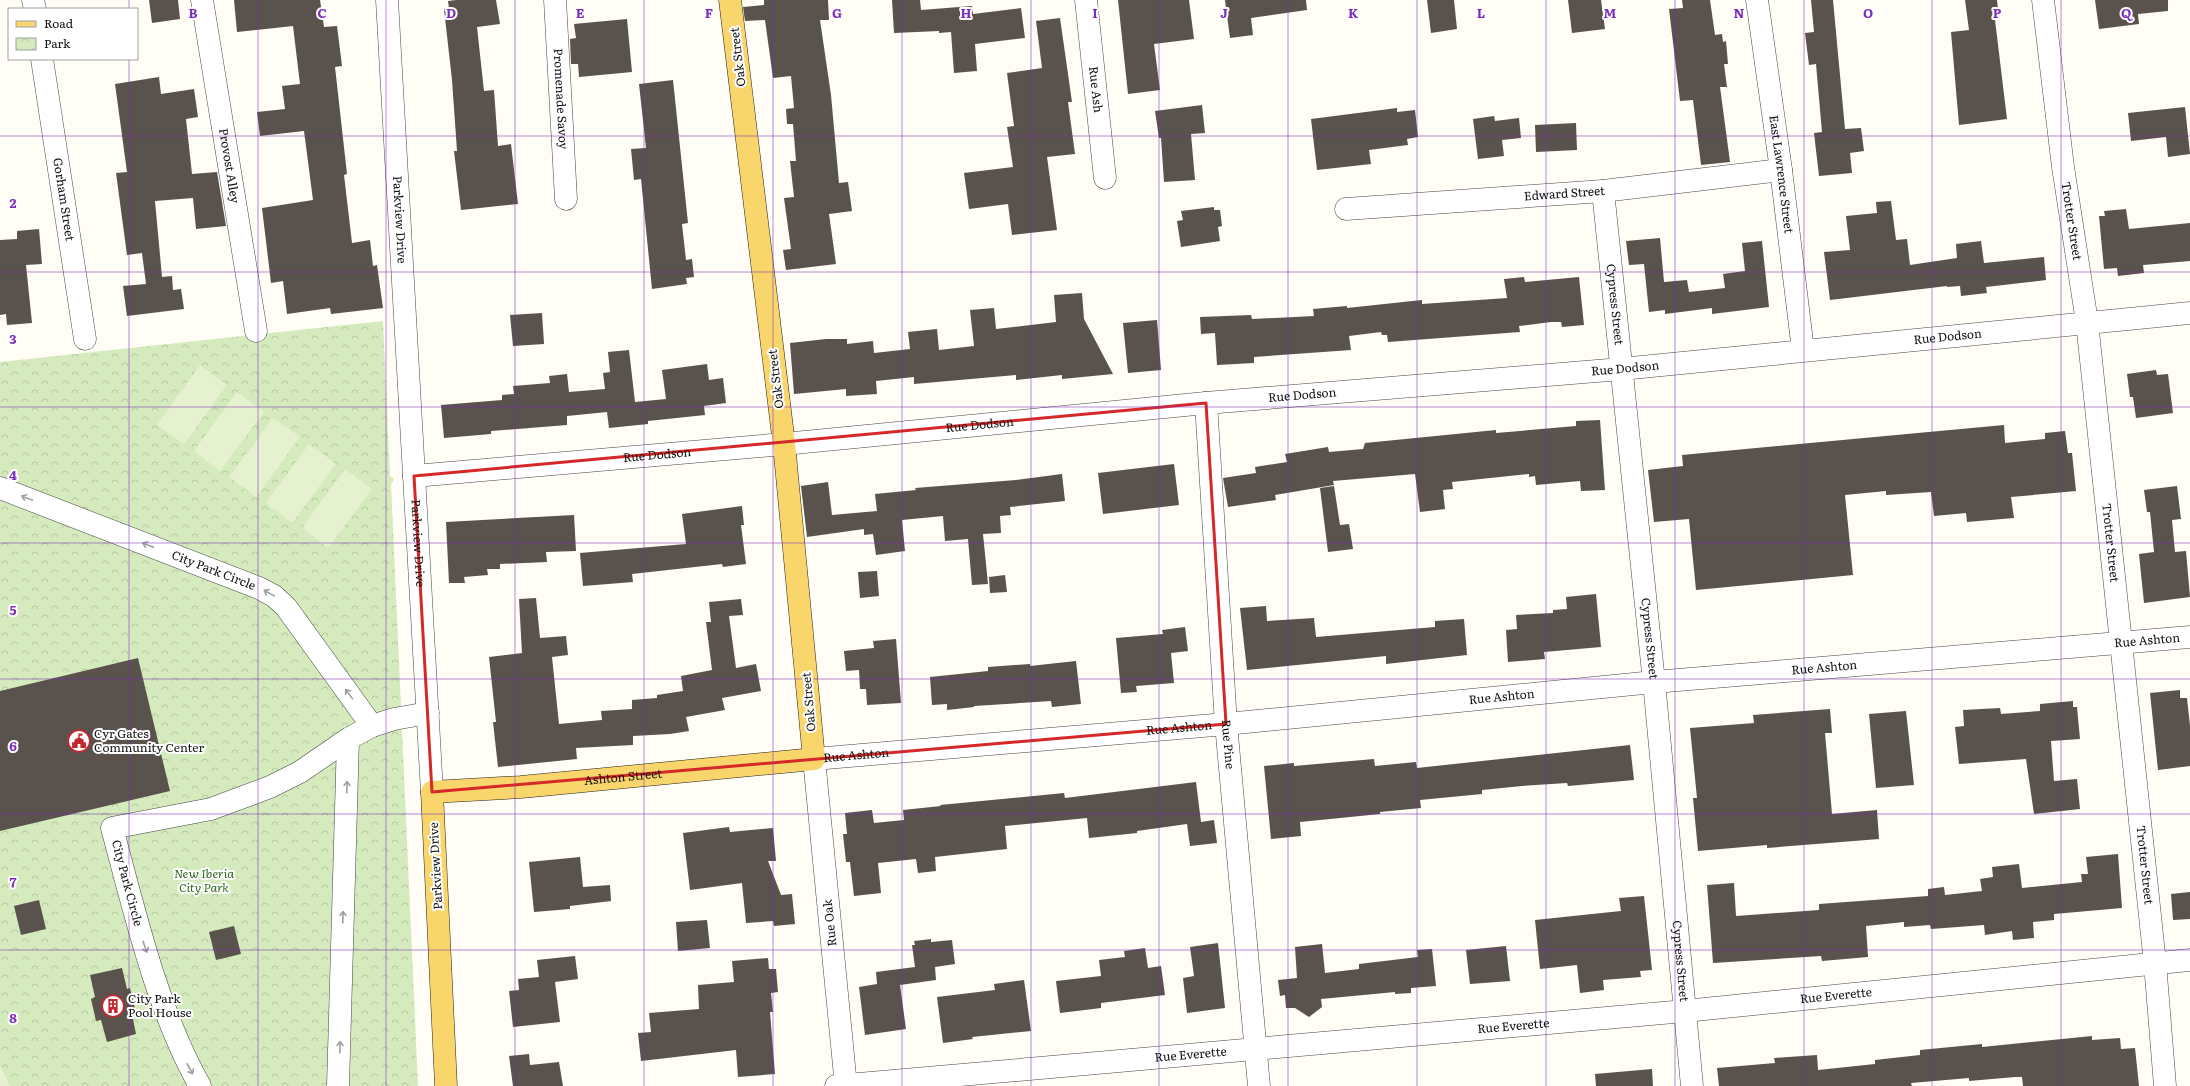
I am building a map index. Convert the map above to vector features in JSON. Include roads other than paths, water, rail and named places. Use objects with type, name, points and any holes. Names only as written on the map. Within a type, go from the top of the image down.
[{"type":"main road","name":"Oak Street","points":[[730,0],[784,444],[814,759]]},
{"type":"main road","name":"Ashton Street","points":[[432,792],[521,786],[814,759]]},
{"type":"main road","name":"Parkview Drive","points":[[432,792],[446,1086]]},
{"type":"street","name":"Provost Alley","points":[[202,0],[256,331]]},
{"type":"street","name":"Parkview Drive","points":[[387,0],[432,792]]},
{"type":"street","name":"Promenade Savoy","points":[[556,0],[566,199]]},
{"type":"street","name":"Rue Ash","points":[[1086,0],[1105,178]]},
{"type":"street","name":"East Lawrence Street","points":[[1757,0],[1781,170],[1803,350]]},
{"type":"street","name":"Trotter Street","points":[[2043,0],[2063,167],[2087,322],[2155,963],[2165,1086]]},
{"type":"street","name":"Gorham Street","points":[[42,60],[85,339]]},
{"type":"street","name":"Edward Street","points":[[1346,209],[1603,191],[1781,170]]},
{"type":"street","name":"Cypress Street","points":[[1603,191],[1654,682],[1692,1086]]},
{"type":"street","name":"Rue Dodson","points":[[414,476],[784,444],[1206,403],[1621,369],[2190,313]]},
{"type":"street","name":"Rue Pine","points":[[1206,403],[1226,724],[1259,1086]]},
{"type":"street","name":"City Park Circle","points":[[0,488],[225,574],[274,596],[286,607],[372,726]]},
{"type":"street","name":"Rue Ashton","points":[[814,759],[1226,724],[1654,682],[2190,637]]},
{"type":"street","name":"City Park Circle","points":[[200,1086],[188,1064],[159,988],[142,937],[112,828],[211,809],[226,804],[270,787],[300,772],[348,739],[372,726],[394,719],[428,713]]},
{"type":"street","points":[[338,1086],[348,739]]},
{"type":"street","name":"Rue Oak","points":[[814,759],[843,1086]]},
{"type":"street","name":"Rue Everette","points":[[843,1086],[1685,1011],[2190,960]]},
{"type":"place","name":"Cyr Gates Community Center","points":[[79,741]]},
{"type":"place","name":"City Park Pool House","points":[[113,1006]]},
{"type":"park label","name":"New Iberia City Park","points":[[204,881]]}]
